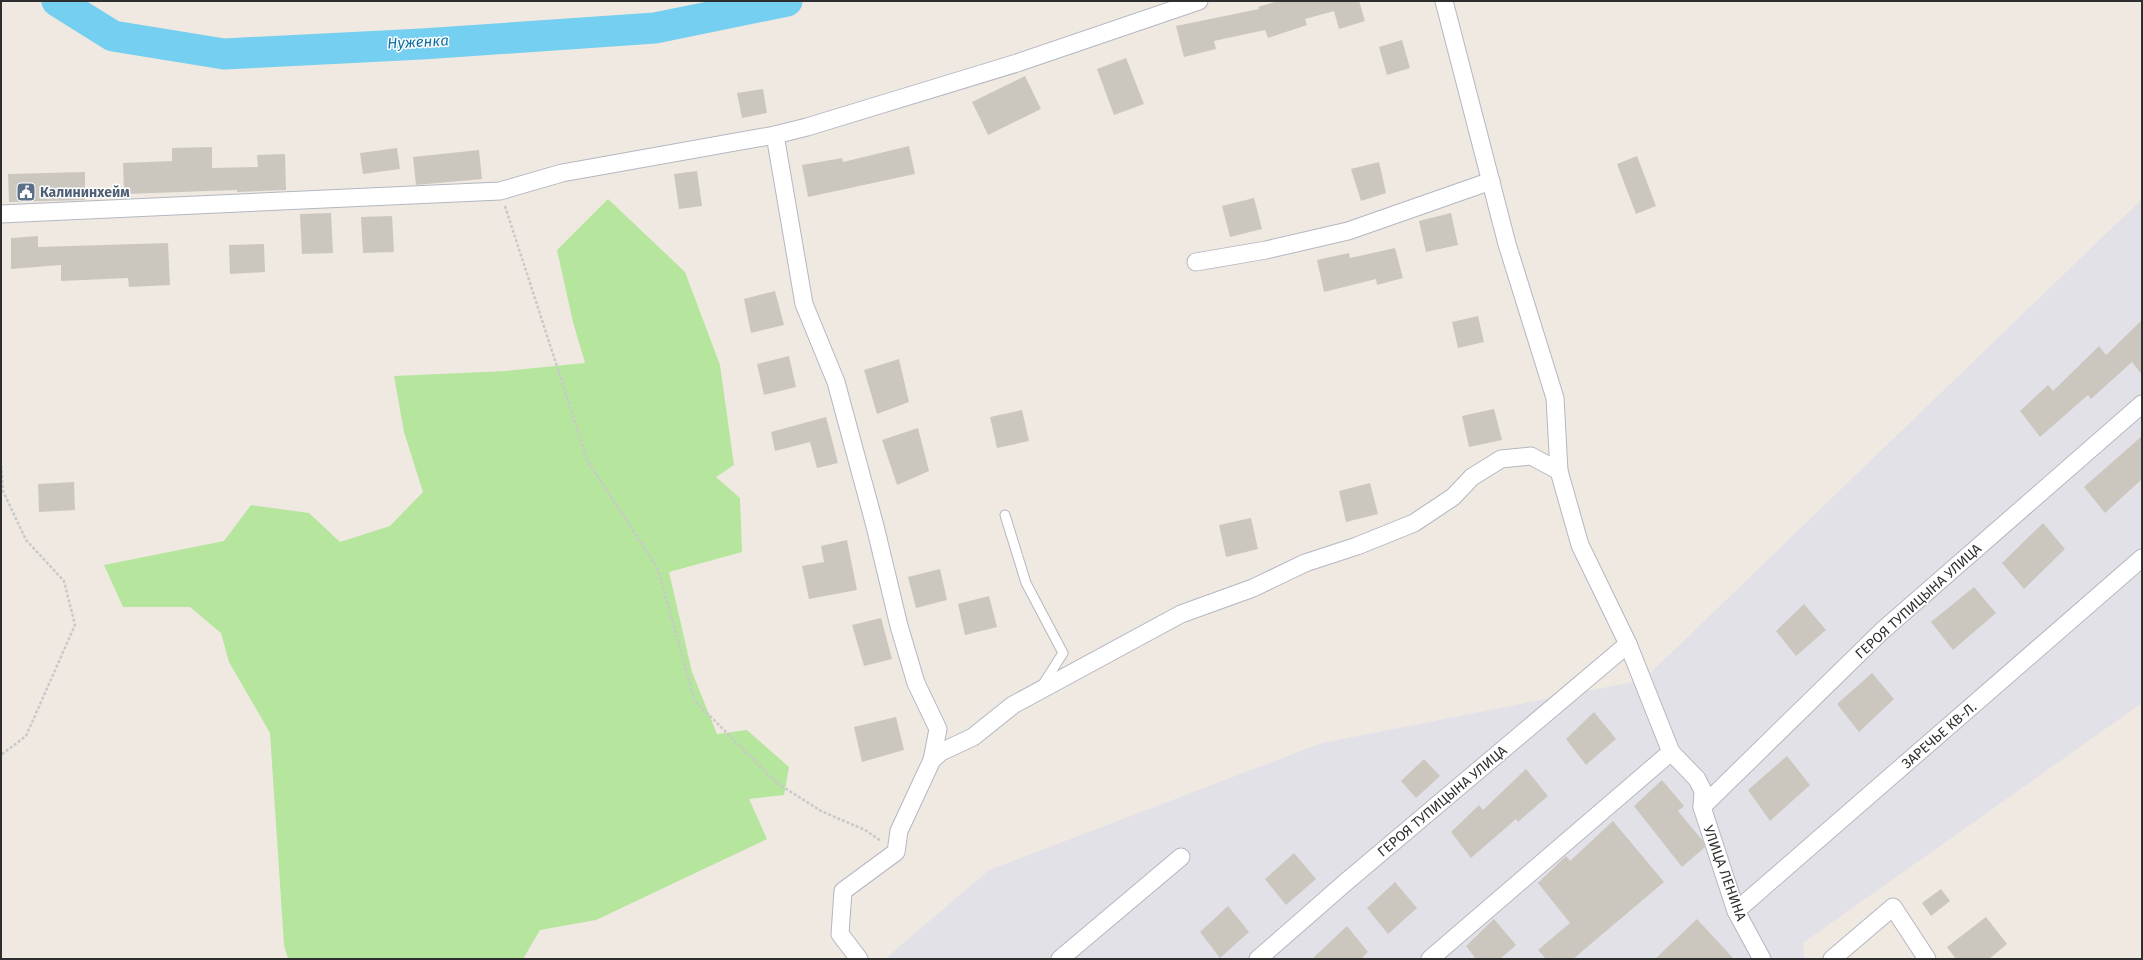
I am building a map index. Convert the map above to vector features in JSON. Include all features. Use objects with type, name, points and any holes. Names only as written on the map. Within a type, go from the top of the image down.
[{"type":"street","points":[[1,214],[500,190],[562,174],[775,135],[807,127],[1017,63],[1199,1]]},
{"type":"street","points":[[1430,959],[1671,752],[1628,644],[1580,545],[1559,471],[1555,398],[1507,244],[1444,1]]},
{"type":"street","points":[[775,135],[804,304],[836,382],[875,526],[899,626],[916,683],[938,730],[932,760],[899,831],[896,852],[843,891],[840,934],[859,959]]},
{"type":"street","points":[[1196,262],[1266,250],[1348,231],[1491,181]]},
{"type":"street","name":"ГЕРОЯ ТУПИЦЫНА УЛИЦА","points":[[1702,807],[1882,632],[2142,404]]},
{"type":"street","points":[[932,760],[941,752],[973,737],[1013,705],[1112,653],[1181,614],[1253,588],[1305,563],[1358,546],[1414,523],[1453,497],[1472,477],[1501,459],[1531,456],[1559,471]]},
{"type":"street","name":"ЗАРЕЧЬЕ КВ-Л.","points":[[1736,911],[2142,558]]},
{"type":"street","name":"ГЕРОЯ ТУПИЦЫНА УЛИЦА","points":[[1258,959],[1346,882],[1628,644]]},
{"type":"street","name":"УЛИЦА ЛЕНИНА","points":[[1671,752],[1697,779],[1703,791],[1702,807],[1736,911],[1762,959]]},
{"type":"street","points":[[1060,959],[1181,857]]},
{"type":"street","points":[[1832,959],[1894,907],[1927,959]]},
{"type":"lane","points":[[1005,515],[1026,583],[1063,653],[1041,689]]},
{"type":"path","points":[[500,190],[588,462],[656,567],[694,701],[777,782],[821,811],[865,830],[896,852]]},
{"type":"path","points":[[1,465],[3,491],[26,540],[64,581],[75,625],[26,736],[1,755]]},
{"type":"shaded area","points":[[2142,199],[2142,703],[1803,943],[1804,959],[885,959],[989,870],[1322,743],[1643,680]]},
{"type":"green space","points":[[608,199],[685,272],[720,365],[734,465],[716,477],[740,498],[742,552],[669,572],[692,672],[717,734],[747,730],[789,767],[784,795],[749,799],[767,839],[596,920],[540,930],[523,959],[288,959],[284,945],[270,733],[229,662],[221,633],[190,607],[123,607],[104,565],[224,541],[251,505],[309,513],[340,542],[390,526],[423,492],[404,432],[394,376],[506,371],[585,363],[573,322],[557,250]]},
{"type":"building","points":[[1278,1],[1359,1],[1365,21],[1339,29],[1334,11],[1305,19],[1307,25],[1268,38],[1265,30],[1214,41],[1216,49],[1184,57],[1176,26],[1259,9],[1258,7]]},
{"type":"building","points":[[1402,40],[1410,68],[1387,75],[1379,47]]},
{"type":"building","points":[[1126,58],[1144,104],[1114,115],[1097,69]]},
{"type":"building","points":[[1025,76],[1041,109],[988,135],[972,102]]},
{"type":"building","points":[[763,89],[767,113],[742,118],[737,93]]},
{"type":"building","points":[[909,146],[915,174],[808,197],[802,165],[842,158],[843,162]]},
{"type":"building","points":[[212,147],[212,168],[258,167],[257,155],[285,154],[286,190],[237,192],[237,190],[124,194],[123,163],[172,161],[172,148]]},
{"type":"building","points":[[397,148],[400,169],[363,174],[360,153]]},
{"type":"building","points":[[479,150],[482,179],[416,185],[413,157]]},
{"type":"building","points":[[1637,156],[1656,206],[1636,214],[1617,164]]},
{"type":"building","points":[[1379,162],[1386,193],[1361,201],[1351,169]]},
{"type":"building","points":[[697,171],[702,206],[679,209],[674,174]]},
{"type":"building","points":[[85,172],[85,200],[9,202],[8,174]]},
{"type":"building","points":[[1254,198],[1262,229],[1230,237],[1222,206]]},
{"type":"building","points":[[331,213],[333,253],[302,254],[300,214]]},
{"type":"building","points":[[1451,213],[1458,245],[1426,252],[1419,221]]},
{"type":"building","points":[[392,216],[394,252],[363,253],[361,217]]},
{"type":"building","points":[[38,236],[38,247],[168,243],[170,285],[129,287],[128,278],[61,281],[61,265],[11,269],[11,238]]},
{"type":"building","points":[[264,244],[265,272],[230,274],[229,245]]},
{"type":"building","points":[[1395,248],[1403,278],[1377,285],[1376,279],[1324,292],[1317,260],[1349,253],[1350,258]]},
{"type":"building","points":[[775,291],[784,325],[751,333],[744,299]]},
{"type":"building","points":[[1478,316],[1484,342],[1458,348],[1452,322]]},
{"type":"building","points":[[2142,320],[2142,375],[2132,362],[2091,399],[2088,395],[2040,437],[2020,411],[2048,385],[2053,391],[2099,346],[2106,355]]},
{"type":"building","points":[[789,356],[796,387],[764,395],[757,364]]},
{"type":"building","points":[[899,359],[909,402],[877,414],[864,370]]},
{"type":"building","points":[[1494,409],[1502,440],[1469,447],[1462,416]]},
{"type":"building","points":[[1022,410],[1029,441],[997,448],[990,417]]},
{"type":"building","points":[[826,417],[838,463],[817,468],[810,442],[775,451],[771,432]]},
{"type":"building","points":[[918,428],[929,471],[897,485],[882,440]]},
{"type":"building","points":[[2142,436],[2142,479],[2105,513],[2084,487]]},
{"type":"building","points":[[74,482],[75,510],[39,512],[38,484]]},
{"type":"building","points":[[1370,483],[1378,514],[1346,522],[1339,491]]},
{"type":"building","points":[[1251,518],[1258,549],[1226,557],[1219,525]]},
{"type":"building","points":[[2043,523],[2065,549],[2024,589],[2002,563]]},
{"type":"building","points":[[847,540],[857,590],[809,599],[802,566],[824,562],[821,546]]},
{"type":"building","points":[[940,569],[947,600],[916,608],[908,577]]},
{"type":"building","points":[[1974,587],[1996,613],[1953,650],[1931,622]]},
{"type":"building","points":[[989,596],[997,627],[965,635],[958,604]]},
{"type":"building","points":[[1804,604],[1826,630],[1796,656],[1776,631]]},
{"type":"building","points":[[881,618],[892,659],[864,666],[852,625]]},
{"type":"building","points":[[1872,673],[1894,699],[1859,732],[1837,704]]},
{"type":"building","points":[[1594,712],[1616,739],[1586,765],[1566,739]]},
{"type":"building","points":[[896,717],[904,750],[862,762],[854,727]]},
{"type":"building","points":[[1787,756],[1810,785],[1770,821],[1748,790]]},
{"type":"building","points":[[1424,759],[1440,776],[1416,798],[1401,781]]},
{"type":"building","points":[[1526,769],[1548,796],[1518,822],[1516,819],[1471,858],[1451,832],[1479,805],[1483,810]]},
{"type":"building","points":[[1662,780],[1684,806],[1678,811],[1702,840],[1705,847],[1682,867],[1634,806]]},
{"type":"building","points":[[1613,821],[1664,882],[1573,959],[1546,959],[1538,950],[1570,923],[1538,883],[1566,856],[1570,861]]},
{"type":"building","points":[[1294,853],[1316,879],[1286,905],[1265,879]]},
{"type":"building","points":[[1395,882],[1417,908],[1388,934],[1367,908]]},
{"type":"building","points":[[1941,889],[1950,901],[1931,916],[1922,903]]},
{"type":"building","points":[[1228,906],[1249,932],[1220,958],[1200,932]]},
{"type":"building","points":[[1986,917],[2007,944],[1989,959],[1956,959],[1947,947]]},
{"type":"building","points":[[1494,919],[1516,945],[1500,959],[1476,959],[1466,946]]},
{"type":"building","points":[[1697,919],[1734,959],[1655,959]]},
{"type":"building","points":[[1347,926],[1368,952],[1361,959],[1312,959]]},
{"type":"waterway","name":"Нуженка","points":[[57,1],[113,36],[224,54],[422,44],[655,28],[787,1]]},
{"type":"place","name":"Калининхейм","points":[[26,192]]}]
